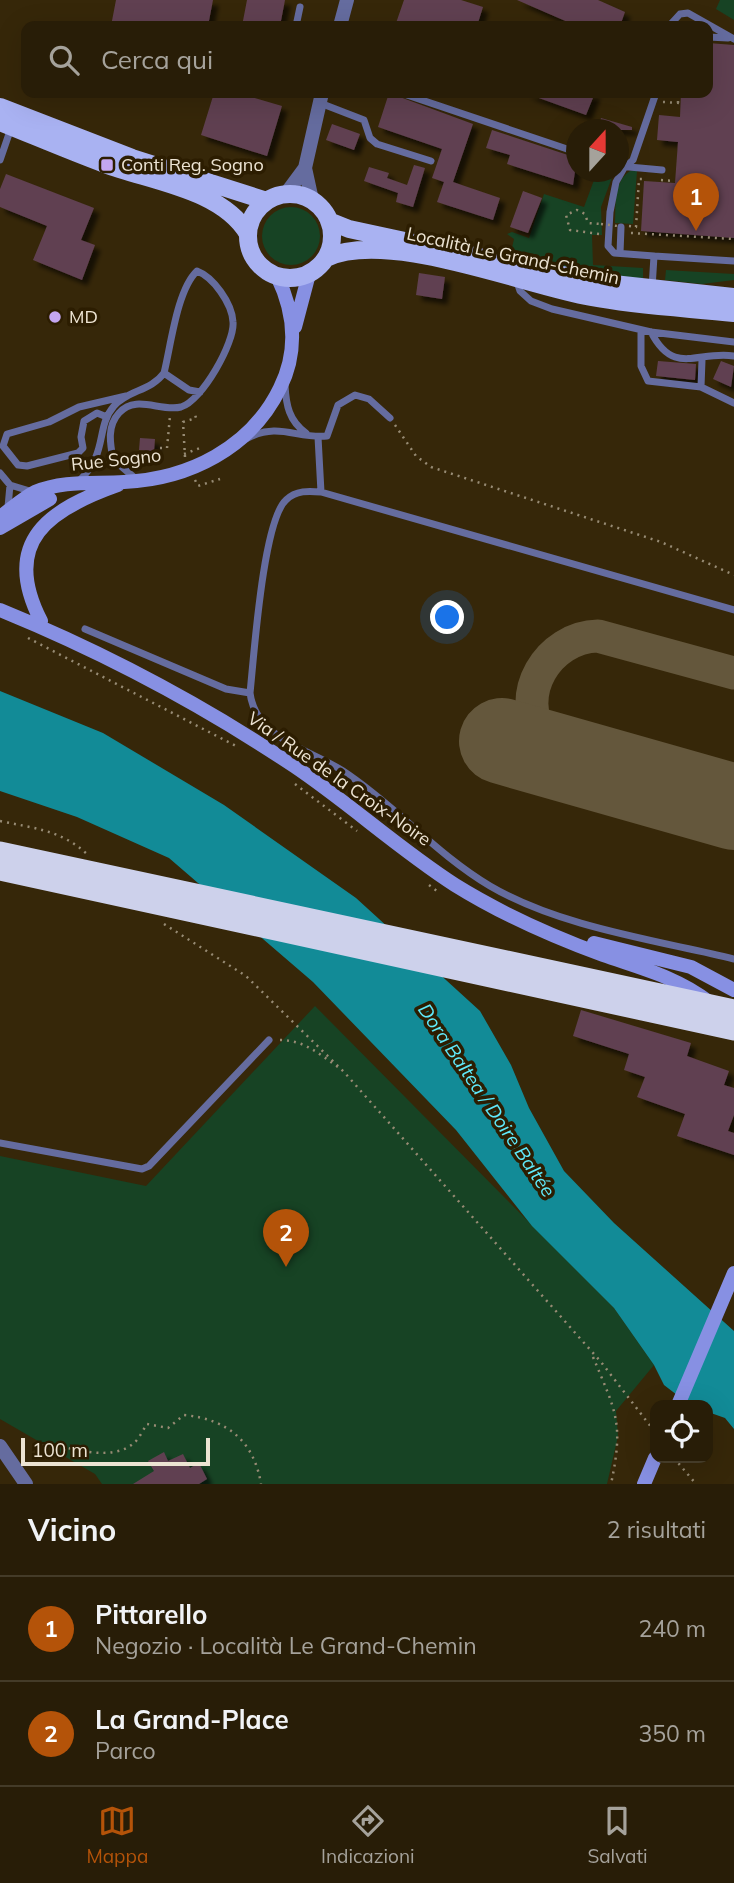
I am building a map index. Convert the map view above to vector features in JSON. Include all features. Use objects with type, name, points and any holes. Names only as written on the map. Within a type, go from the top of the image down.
[{"type":"highway","points":[[0,852],[734,1010]]},
{"type":"highway","points":[[0,870],[734,1030]]},
{"type":"main road","points":[[0,107],[132,158],[267,201]]},
{"type":"main road","points":[[6,124],[107,165],[203,197],[235,217],[248,234],[254,259],[277,276],[294,278],[309,274]]},
{"type":"main road","points":[[248,234],[252,217],[267,201],[285,195],[300,195],[312,201],[329,221],[332,240],[326,258]]},
{"type":"main road","name":"Località Le Grand-Chemin","points":[[329,221],[349,229],[425,243],[595,282],[734,297]]},
{"type":"main road","name":"Località Le Grand-Chemin","points":[[309,274],[326,258],[353,249],[386,251],[516,278],[590,297],[734,313]]},
{"type":"street","points":[[341,21],[347,0]]},
{"type":"street","points":[[285,195],[305,168],[321,98]]},
{"type":"street","points":[[305,168],[312,201]]},
{"type":"street","name":"Rue Sogno","points":[[4,534],[46,500],[67,493],[125,483],[241,441],[261,421],[285,377],[309,274]]},
{"type":"street","name":"Rue Sogno","points":[[277,276],[285,296],[293,335]]},
{"type":"street","points":[[709,294],[734,289]]},
{"type":"street","name":"Rue Sogno","points":[[4,514],[35,492],[78,482],[125,483]]},
{"type":"street","points":[[15,601],[59,634]]},
{"type":"street","name":"Via / Rue de la Croix-Noire","points":[[0,610],[59,634],[178,695],[294,766],[456,885],[560,936],[670,978],[694,990],[734,1023]]},
{"type":"street","name":"Via / Rue de la Croix-Noire","points":[[0,617],[96,653]]},
{"type":"street","name":"Via / Rue de la Croix-Noire","points":[[560,936],[691,967],[734,990]]},
{"type":"street","points":[[680,1400],[734,1273]]},
{"type":"street","points":[[0,1447],[26,1484]]},
{"type":"street","points":[[644,1484],[653,1463]]},
{"type":"lane","points":[[297,21],[300,7]]},
{"type":"lane","points":[[674,21],[680,14],[688,13],[702,21]]},
{"type":"lane","points":[[713,28],[732,39]]},
{"type":"lane","points":[[713,37],[732,39]]},
{"type":"lane","points":[[321,98],[364,120],[370,138],[377,144],[432,161]]},
{"type":"lane","points":[[416,98],[566,149]]},
{"type":"lane","points":[[629,162],[633,160],[654,98]]},
{"type":"lane","points":[[0,160],[6,124]]},
{"type":"lane","points":[[629,168],[662,170]]},
{"type":"lane","points":[[617,182],[609,234],[610,250],[653,256],[734,261]]},
{"type":"lane","points":[[620,229],[620,253]]},
{"type":"lane","points":[[652,289],[653,256]]},
{"type":"lane","points":[[107,417],[97,414],[84,421],[81,437],[83,448],[78,453],[27,466],[18,465],[3,446],[7,434],[19,429],[49,422],[79,407],[126,396],[156,384],[164,373],[182,299],[190,278],[197,271],[209,275],[230,310],[234,324],[211,378],[191,401],[181,407],[132,403],[119,413],[111,427],[113,460],[125,483]]},
{"type":"lane","points":[[516,278],[520,291],[531,301],[552,309],[651,332],[734,342]]},
{"type":"lane","points":[[641,330],[641,366],[648,381],[701,387],[734,403]]},
{"type":"lane","points":[[651,332],[660,349],[667,355],[702,360],[722,354],[734,356]]},
{"type":"lane","points":[[701,387],[702,360]]},
{"type":"lane","points":[[164,373],[189,390],[200,392]]},
{"type":"lane","points":[[285,377],[289,412],[293,422],[306,433]]},
{"type":"lane","points":[[78,482],[96,463],[107,417],[126,396]]},
{"type":"lane","points":[[241,441],[263,430],[327,436],[338,405],[355,396],[369,399],[390,418]]},
{"type":"lane","points":[[318,437],[321,492]]},
{"type":"lane","points":[[0,474],[10,485],[35,492]]},
{"type":"lane","points":[[4,514],[10,485]]},
{"type":"lane","points":[[734,610],[321,492],[302,491],[285,500],[271,525],[250,693],[254,715],[268,729],[357,781],[435,847],[488,885],[525,905],[573,920],[734,959]]},
{"type":"lane","points":[[85,629],[226,690],[250,693]]},
{"type":"lane","points":[[0,1143],[142,1169],[149,1166],[269,1040]]},
{"type":"path","points":[[658,98],[679,103],[678,98]]},
{"type":"path","points":[[620,229],[635,227],[639,179],[676,181]]},
{"type":"path","points":[[609,234],[570,230],[566,215],[577,210],[585,214],[588,223],[620,229],[734,239]]},
{"type":"path","points":[[191,401],[197,418],[183,422],[187,461],[198,486],[220,479]]},
{"type":"path","points":[[160,448],[167,447],[171,407]]},
{"type":"path","points":[[390,418],[416,456],[431,467],[660,542],[734,575]]},
{"type":"path","points":[[187,461],[203,447]]},
{"type":"path","points":[[22,634],[239,748]]},
{"type":"path","points":[[285,776],[361,834]]},
{"type":"path","points":[[0,821],[52,831],[75,843],[92,859]]},
{"type":"path","points":[[426,883],[437,891]]},
{"type":"path","points":[[157,917],[246,976],[344,1072],[616,1380],[650,1425]]},
{"type":"path","points":[[269,1040],[295,1040],[316,1050],[344,1072]]},
{"type":"path","points":[[592,1354],[616,1411],[619,1446],[611,1484]]},
{"type":"path","points":[[37,1449],[46,1442],[70,1449],[108,1453],[134,1444],[147,1424],[167,1428],[184,1415],[198,1417],[219,1422],[240,1440],[257,1460],[261,1484]]},
{"type":"path","points":[[678,1463],[696,1484]]},
{"type":"green space","points":[[720,0],[734,0],[734,20],[716,9]]},
{"type":"green space","points":[[637,171],[633,224],[615,223],[618,188],[621,182],[629,182],[629,172]]},
{"type":"green space","points":[[593,182],[610,182],[601,207],[602,235],[592,235],[593,265],[643,268],[643,279],[582,273],[511,252],[514,239],[507,234],[512,232],[529,238],[544,194],[584,207]]},
{"type":"green space","points":[[291,207],[302,209],[315,220],[320,236],[318,247],[307,260],[291,265],[280,263],[267,252],[262,236],[264,225],[275,212]]},
{"type":"green space","points":[[666,270],[734,274],[734,280],[702,284],[665,280]]},
{"type":"green space","points":[[315,1006],[614,1308],[654,1365],[616,1411],[618,1436],[607,1484],[102,1484],[95,1474],[0,1419],[0,1156],[146,1186]]},
{"type":"water","name":"Dora Baltea / Doire Baltée","points":[[0,691],[103,733],[224,805],[356,898],[480,1011],[511,1065],[529,1108],[564,1171],[614,1223],[734,1331],[734,1429],[725,1418],[713,1414],[713,1400],[684,1400],[664,1385],[654,1365],[614,1308],[532,1226],[456,1130],[313,982],[169,858],[77,817],[0,791]]},
{"type":"building","points":[[116,0],[213,0],[209,21],[112,21]]},
{"type":"building","points":[[247,0],[285,0],[281,21],[243,21]]},
{"type":"building","points":[[404,0],[461,0],[483,7],[479,21],[397,21]]},
{"type":"building","points":[[517,0],[598,0],[625,12],[622,21],[565,21]]},
{"type":"building","points":[[713,43],[734,45],[734,238],[641,231],[644,181],[675,183],[678,142],[657,140],[659,115],[680,117],[681,98],[713,98]]},
{"type":"building","points":[[212,98],[255,98],[282,106],[267,156],[201,135]]},
{"type":"building","points":[[387,98],[403,98],[473,124],[453,182],[500,198],[493,220],[437,202],[444,182],[432,178],[442,149],[378,127]]},
{"type":"building","points":[[539,98],[593,98],[586,115]]},
{"type":"building","points":[[332,124],[360,134],[354,150],[326,140]]},
{"type":"building","points":[[492,130],[566,154],[566,182],[573,182],[573,185],[507,164],[510,155],[486,148]]},
{"type":"building","points":[[414,165],[425,168],[413,207],[396,202],[398,193],[364,181],[369,167],[389,173],[387,178],[407,185]]},
{"type":"building","points":[[6,174],[94,208],[81,240],[95,245],[82,280],[33,260],[47,226],[0,207],[0,189]]},
{"type":"building","points":[[523,191],[542,198],[528,233],[510,227]]},
{"type":"building","points":[[419,273],[445,277],[442,299],[416,295]]},
{"type":"building","points":[[658,361],[696,364],[695,380],[656,376]]},
{"type":"building","points":[[721,361],[734,366],[731,387],[713,379]]},
{"type":"building","points":[[140,438],[155,439],[154,451],[139,450]]},
{"type":"building","points":[[581,1010],[691,1043],[687,1056],[729,1071],[724,1085],[734,1088],[734,1115],[728,1131],[734,1133],[734,1155],[677,1136],[685,1114],[637,1097],[645,1077],[624,1070],[629,1054],[573,1036]]},
{"type":"building","points":[[164,1452],[168,1461],[183,1454],[190,1468],[199,1463],[207,1479],[199,1484],[133,1484],[154,1471],[148,1461]]},
{"type":"taxiway","points":[[584,765],[567,757],[543,738],[535,721],[532,704],[540,671],[564,646],[580,639],[598,636],[734,673]]},
{"type":"runway","points":[[502,741],[734,807]]},
{"type":"place","name":"Conti Reg. Sogno","points":[[107,165]]},
{"type":"place","name":"Pittarello","points":[[696,231]]},
{"type":"place","name":"MD","points":[[55,317]]},
{"type":"place","name":"La Grand-Place","points":[[286,1267]]}]
